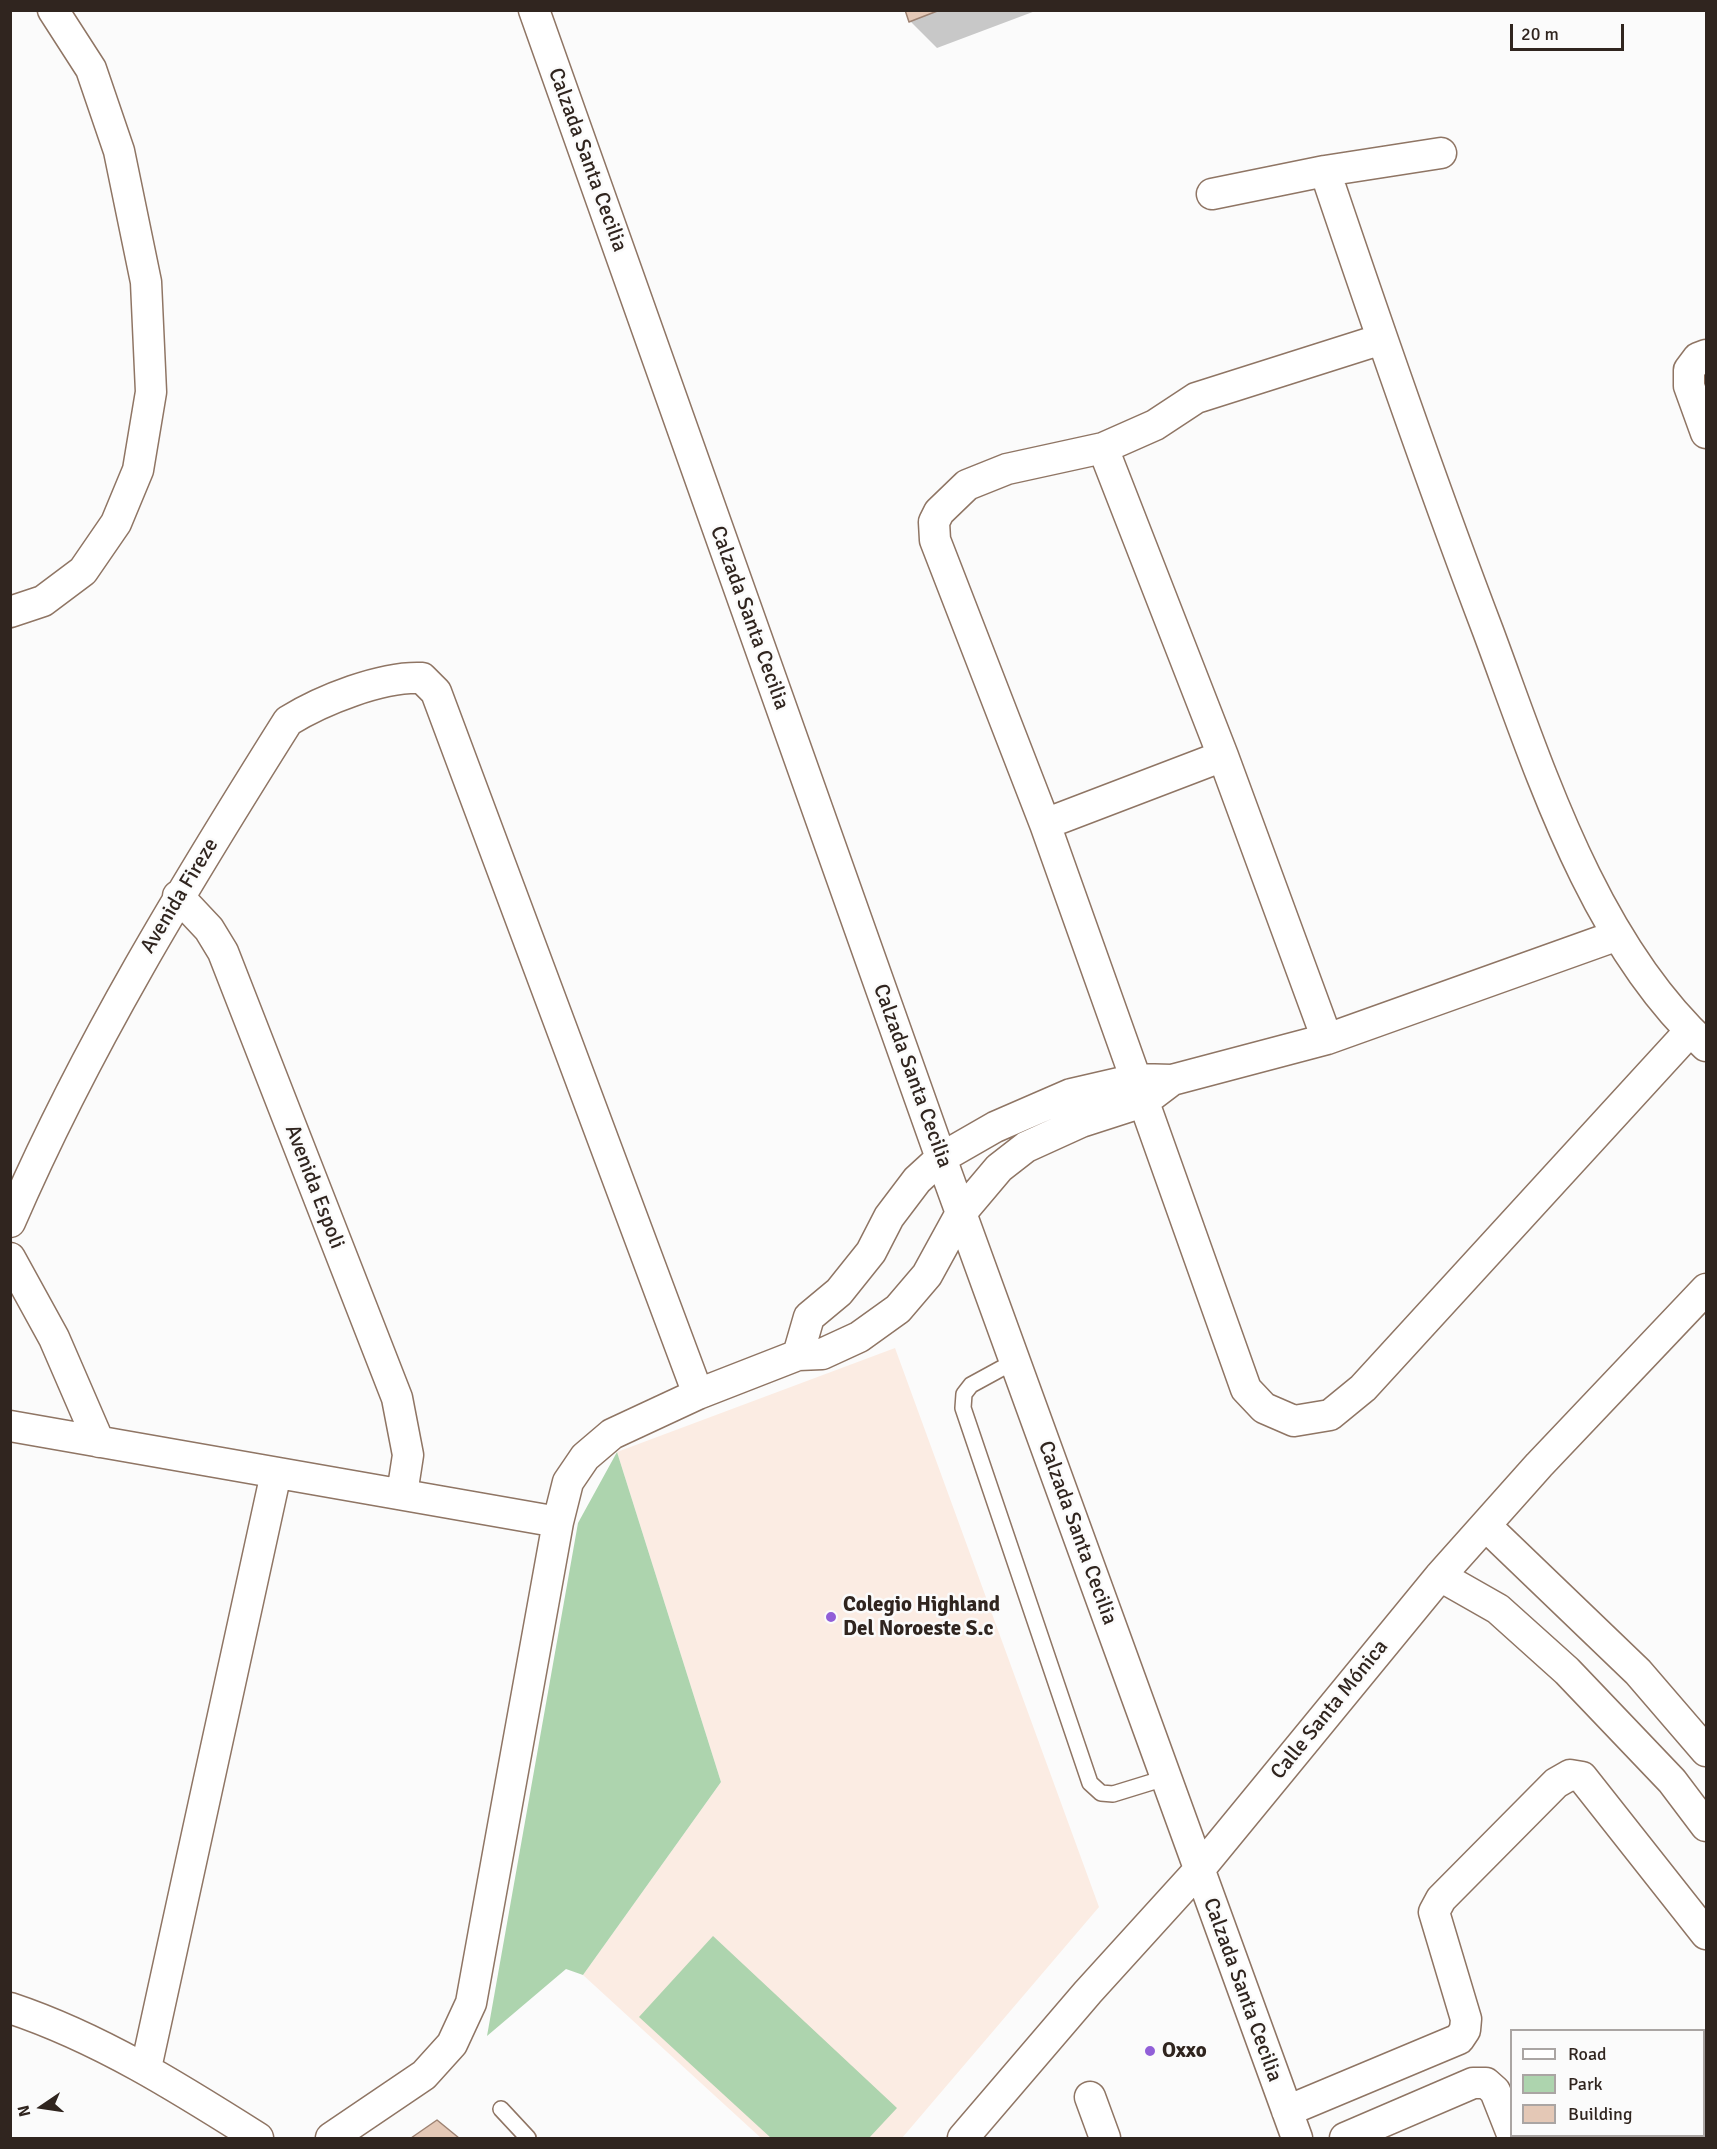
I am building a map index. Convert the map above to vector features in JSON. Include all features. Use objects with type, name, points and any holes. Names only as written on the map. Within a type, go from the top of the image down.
[{"type":"street","points":[[10,612],[43,602],[83,571],[116,523],[138,470],[151,392],[146,282],[119,151],[91,69],[53,10]]},
{"type":"street","name":"Calzada Santa Cecilia","points":[[534,10],[941,1158],[1297,2139]]},
{"type":"street","points":[[1212,194],[1324,171],[1441,153]]},
{"type":"street","points":[[1324,171],[1445,518],[1557,815],[1618,935],[1644,975],[1698,1038],[1363,1388],[1330,1415],[1294,1421],[1264,1408],[1246,1389],[1045,824],[935,540],[934,522],[939,512],[967,485],[1007,469],[1103,448],[1155,425],[1196,398],[1382,339]]},
{"type":"street","points":[[1707,355],[1698,358],[1689,370],[1689,386],[1707,433]]},
{"type":"street","points":[[1103,448],[1223,756],[1327,1039]]},
{"type":"street","name":"Avenida Fireze","points":[[10,1222],[30,1176],[116,1008],[178,896],[288,721],[309,708],[400,677],[422,678],[436,692],[698,1394]]},
{"type":"street","points":[[1045,824],[1223,756]]},
{"type":"street","name":"Avenida Espoli","points":[[178,896],[209,929],[223,952],[396,1398],[408,1455],[402,1494]]},
{"type":"street","points":[[331,2139],[424,2075],[452,2044],[471,2003],[558,1522],[568,1482],[585,1457],[612,1434],[698,1394],[798,1355],[822,1354],[859,1337],[898,1309],[927,1275],[962,1213],[999,1168],[1026,1147],[1081,1122],[1139,1090],[1327,1039],[1618,935]]},
{"type":"street","points":[[798,1355],[810,1317],[839,1292],[871,1252],[904,1196],[941,1158],[995,1127],[1071,1094],[1139,1090]]},
{"type":"street","points":[[10,1258],[54,1338],[99,1442]]},
{"type":"street","name":"Calle Santa Mónica","points":[[963,2139],[1088,1992],[1198,1871],[1440,1576],[1539,1465],[1706,1292]]},
{"type":"street","points":[[10,1426],[558,1522]]},
{"type":"street","points":[[146,2068],[276,1473]]},
{"type":"street","points":[[1486,1526],[1600,1634],[1677,1714],[1707,1751]]},
{"type":"street","points":[[1440,1576],[1498,1609],[1567,1671],[1672,1780],[1707,1826]]},
{"type":"street","points":[[1567,1671],[1600,1634]]},
{"type":"street","points":[[1641,1749],[1677,1714]]},
{"type":"street","points":[[1287,2111],[1459,2039],[1466,2030],[1466,2019],[1434,1912],[1441,1899],[1556,1783],[1570,1775],[1582,1777],[1707,1934]]},
{"type":"street","points":[[10,2008],[43,2019],[146,2068],[258,2139]]},
{"type":"street","points":[[1345,2139],[1473,2083],[1486,2083],[1495,2091],[1510,2131]]},
{"type":"street","points":[[1090,2097],[1105,2139]]},
{"type":"lane","points":[[1015,1361],[971,1385],[964,1394],[963,1408],[1090,1783],[1101,1793],[1113,1794],[1165,1778]]},
{"type":"lane","points":[[501,2109],[528,2139]]},
{"type":"shaded area","name":"Colegio Highland Del Noroeste S.c","points":[[895,1348],[1099,1907],[902,2138],[761,2138],[583,1975],[721,1782],[617,1452]]},
{"type":"green space","points":[[617,1452],[721,1782],[583,1975],[566,1969],[487,2036],[578,1523]]},
{"type":"green space","points":[[713,1936],[897,2108],[869,2138],[771,2138],[639,2017]]},
{"type":"building","points":[[905,10],[940,10],[909,22]]},
{"type":"building","points":[[437,2120],[459,2138],[411,2138]]},
{"type":"place","name":"Colegio Highland Del Noroeste S.c","points":[[831,1617]]},
{"type":"place","name":"Oxxo","points":[[1150,2051]]}]
